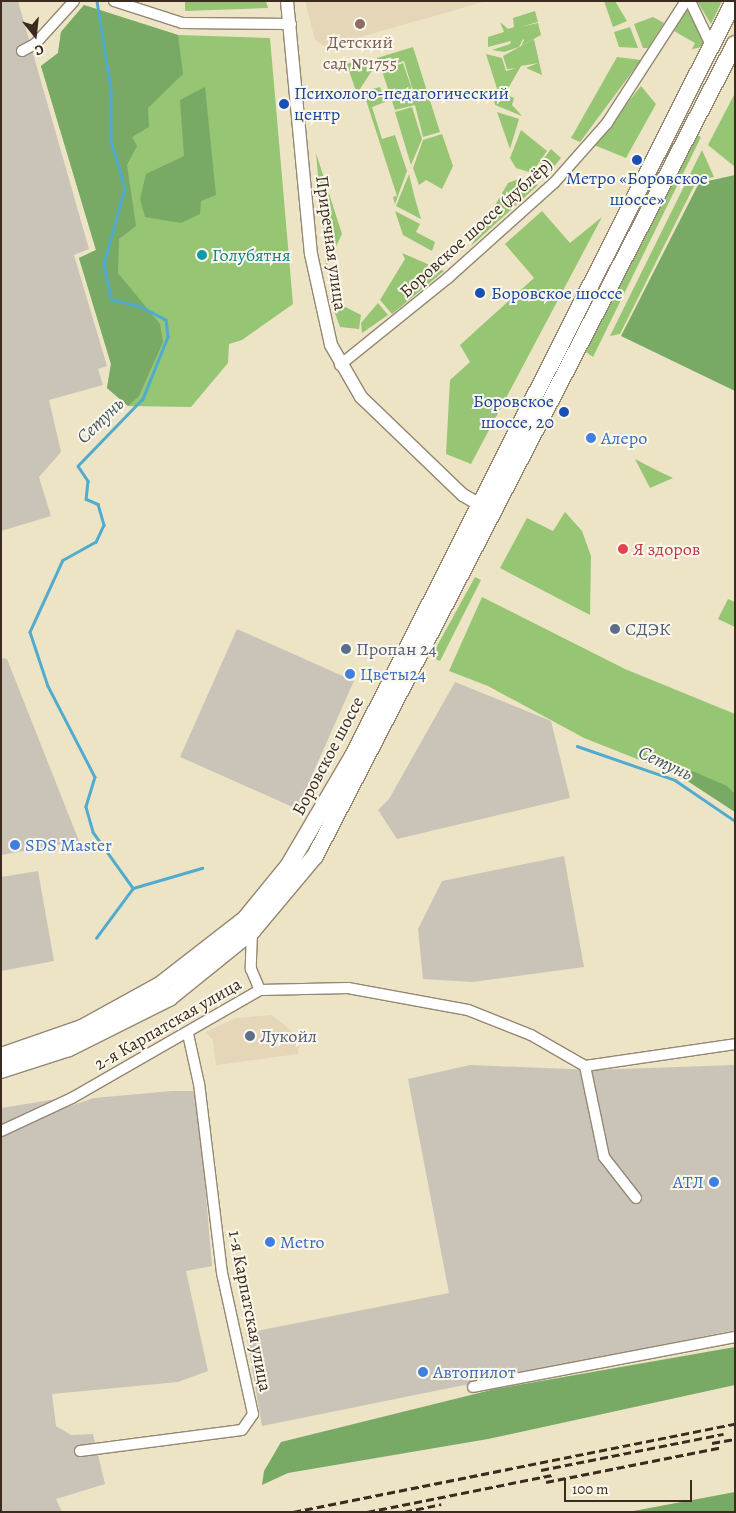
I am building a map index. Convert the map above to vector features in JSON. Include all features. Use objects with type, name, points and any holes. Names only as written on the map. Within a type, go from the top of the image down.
[{"type":"main road","name":"Боровское шоссе","points":[[1,1056],[82,1028],[127,1006],[191,964],[257,908],[321,814],[734,1]]},
{"type":"main road","name":"Боровское шоссе","points":[[1,1070],[70,1048],[137,1017],[210,969],[252,931],[290,890],[332,830],[492,512],[735,44]]},
{"type":"street","points":[[22,51],[36,44],[74,1]]},
{"type":"street","points":[[114,1],[194,24],[291,24]]},
{"type":"street","name":"Приречная улица","points":[[287,1],[291,24],[311,254],[323,317],[340,364],[361,397],[477,504],[492,512]]},
{"type":"street","name":"Боровское шоссе (дублёр)","points":[[340,364],[448,278],[554,183],[607,123],[686,1]]},
{"type":"street","points":[[690,1],[711,45]]},
{"type":"street","points":[[252,931],[251,970],[260,990]]},
{"type":"street","name":"2-я Карпатская улица","points":[[1,1131],[188,1034],[260,990],[348,988],[468,1010],[531,1035],[585,1066]]},
{"type":"street","name":"1-я Карпатская улица","points":[[80,1451],[242,1430],[253,1414],[222,1273],[199,1084],[188,1034]]},
{"type":"street","points":[[636,1198],[604,1157],[585,1066],[735,1044]]},
{"type":"street","points":[[473,1387],[735,1337]]},
{"type":"shaded area","points":[[1,1],[18,1],[89,249],[74,255],[107,366],[98,369],[103,385],[49,400],[61,452],[39,477],[51,516],[1,531]]},
{"type":"shaded area","name":"Детский сад №1755","points":[[305,1],[487,1],[325,47],[315,40]]},
{"type":"shaded area","points":[[237,629],[354,681],[297,809],[180,757]]},
{"type":"shaded area","points":[[1,658],[7,659],[79,841],[1,855]]},
{"type":"shaded area","points":[[455,682],[551,721],[570,798],[397,839],[378,810],[389,799]]},
{"type":"shaded area","points":[[564,856],[584,967],[472,982],[423,979],[418,929],[442,881]]},
{"type":"shaded area","points":[[38,871],[54,961],[1,971],[1,877]]},
{"type":"shaded area","points":[[272,1015],[300,1038],[298,1054],[216,1065],[213,1040],[205,1032],[236,1018]]},
{"type":"shaded area","points":[[470,1065],[593,1070],[735,1065],[735,1330],[262,1426],[246,1333],[449,1293],[408,1079]]},
{"type":"shaded area","points":[[172,1091],[197,1091],[212,1266],[186,1271],[208,1371],[178,1382],[52,1394],[56,1426],[71,1435],[93,1434],[105,1484],[56,1499],[62,1512],[1,1512],[1,1108],[57,1099],[70,1106],[94,1098]]},
{"type":"green space","points":[[185,1],[266,1],[268,8],[185,11]]},
{"type":"green space","points":[[604,1],[615,1],[627,21],[613,27]]},
{"type":"green space","points":[[697,1],[722,1],[711,24]]},
{"type":"green space","points":[[84,5],[178,35],[270,38],[293,304],[242,340],[229,344],[228,363],[191,407],[128,406],[107,388],[111,364],[79,258],[96,250],[41,66],[58,53],[61,32]]},
{"type":"green space","points":[[84,5],[178,35],[183,74],[148,108],[149,127],[132,137],[137,146],[127,165],[136,226],[119,239],[118,273],[160,324],[163,342],[139,396],[128,406],[107,388],[111,364],[79,258],[96,250],[41,66],[58,53],[61,32]]},
{"type":"green space","points":[[687,10],[703,35],[704,45],[698,48],[692,49],[695,43],[674,31]]},
{"type":"green space","points":[[535,11],[538,22],[520,27],[538,23],[541,35],[521,46],[523,39],[519,47],[504,52],[492,50],[510,44],[511,41],[488,47],[488,37],[504,32],[500,22],[508,29],[514,27],[513,18]]},
{"type":"green space","points":[[653,17],[664,23],[648,48],[643,48],[634,24]]},
{"type":"green space","points":[[630,27],[638,48],[619,47],[614,32]]},
{"type":"green space","points":[[534,39],[542,75],[526,68],[538,63],[521,66],[505,94],[514,98],[512,105],[522,116],[495,105],[494,100],[500,98],[486,54],[502,58],[506,71],[516,68],[507,69],[503,56]]},
{"type":"green space","points":[[413,47],[440,132],[423,137],[415,105],[395,110],[382,71],[403,63],[417,104],[404,61],[381,68],[377,58]]},
{"type":"green space","points":[[617,57],[641,60],[580,142],[571,138]]},
{"type":"green space","points":[[346,62],[373,69],[360,89],[356,91]]},
{"type":"green space","points":[[641,86],[656,104],[626,158],[594,145]]},
{"type":"green space","points":[[205,87],[216,195],[201,201],[200,214],[181,223],[145,217],[140,199],[146,174],[184,156],[180,100]]},
{"type":"green space","points":[[380,87],[385,102],[372,107],[382,139],[395,135],[407,171],[395,204],[393,197],[397,196],[366,100],[355,94]]},
{"type":"green space","points":[[735,93],[735,167],[708,145]]},
{"type":"green space","points":[[412,107],[422,139],[411,165],[395,112]]},
{"type":"green space","points":[[497,112],[519,119],[510,149]]},
{"type":"green space","points":[[521,130],[547,151],[532,173],[516,168],[510,158]]},
{"type":"green space","points":[[442,134],[453,166],[442,189],[426,180],[419,185],[413,168],[423,140]]},
{"type":"green space","points":[[697,135],[701,137],[593,357],[586,352]]},
{"type":"green space","points":[[551,149],[561,158],[546,176],[536,169]]},
{"type":"green space","points":[[702,150],[714,177],[697,180],[620,334],[610,336]]},
{"type":"green space","points":[[316,153],[342,234],[326,267]]},
{"type":"green space","points":[[409,174],[414,195],[421,219],[396,206]]},
{"type":"green space","points":[[735,175],[735,391],[621,336],[699,183]]},
{"type":"green space","points":[[516,180],[538,185],[471,246],[508,183]]},
{"type":"green space","points":[[395,211],[420,224],[416,232],[435,242],[432,251],[403,235]]},
{"type":"green space","points":[[542,211],[570,243],[602,217],[471,464],[446,454],[450,380],[470,362],[460,345],[534,278],[505,244]]},
{"type":"green space","points":[[402,253],[444,271],[392,314],[380,300],[405,259]]},
{"type":"green space","points":[[330,299],[361,315],[359,329],[340,327]]},
{"type":"green space","points":[[378,303],[388,315],[362,333],[361,323]]},
{"type":"green space","points":[[635,459],[654,469],[673,478],[650,488]]},
{"type":"green space","points":[[565,512],[582,531],[591,556],[590,615],[500,568],[527,518],[553,531]]},
{"type":"green space","points":[[475,577],[481,580],[440,661],[431,657]]},
{"type":"green space","points":[[482,597],[625,669],[735,714],[735,812],[680,776],[584,738],[488,686],[449,671]]},
{"type":"green space","points":[[728,599],[735,602],[735,627],[718,619]]},
{"type":"green space","points":[[655,755],[727,786],[735,794],[735,812],[680,776],[653,766]]},
{"type":"green space","points":[[735,1347],[735,1385],[488,1439],[288,1473],[262,1485],[264,1471],[281,1442],[495,1389]]},
{"type":"green space","points":[[735,1492],[735,1512],[628,1512]]},
{"type":"waterway","name":"Сетунь","points":[[97,1],[111,89],[111,141],[125,188],[104,265],[111,299],[142,307],[166,320],[168,337],[143,399],[78,466],[88,481],[86,499],[98,504],[104,525],[96,542],[63,560],[30,632],[48,686],[95,777],[86,807],[93,832],[133,888],[202,868]]},
{"type":"waterway","name":"Сетунь","points":[[577,746],[675,780],[735,821]]},
{"type":"waterway","points":[[96,938],[133,888]]},
{"type":"railway","points":[[293,1512],[735,1424]]},
{"type":"railway","points":[[541,1470],[723,1434]]},
{"type":"railway","points":[[712,1443],[735,1439]]},
{"type":"railway","points":[[546,1482],[722,1447]]},
{"type":"railway","points":[[367,1512],[553,1475]]},
{"type":"railway","points":[[404,1512],[441,1504]]},
{"type":"place","name":"Детский сад №1755","points":[[360,24]]},
{"type":"place","name":"Психолого-педагогический центр","points":[[284,104]]},
{"type":"place","name":"Метро «Боровское шоссе»","points":[[637,160]]},
{"type":"place","name":"Голубятня","points":[[202,255]]},
{"type":"place","name":"Боровское шоссе","points":[[480,293]]},
{"type":"place","name":"Боровское шоссе, 20","points":[[564,412]]},
{"type":"place","name":"Алеро","points":[[591,438]]},
{"type":"place","name":"Я здоров","points":[[623,549]]},
{"type":"place","name":"СДЭК","points":[[615,629]]},
{"type":"place","name":"Пропан 24","points":[[346,649]]},
{"type":"place","name":"Цветы24","points":[[350,674]]},
{"type":"place","name":"SDS Master","points":[[15,845]]},
{"type":"place","name":"Лукойл","points":[[250,1036]]},
{"type":"place","name":"АТЛ","points":[[714,1182]]},
{"type":"place","name":"Metro","points":[[270,1242]]},
{"type":"place","name":"Автопилот","points":[[423,1372]]}]
